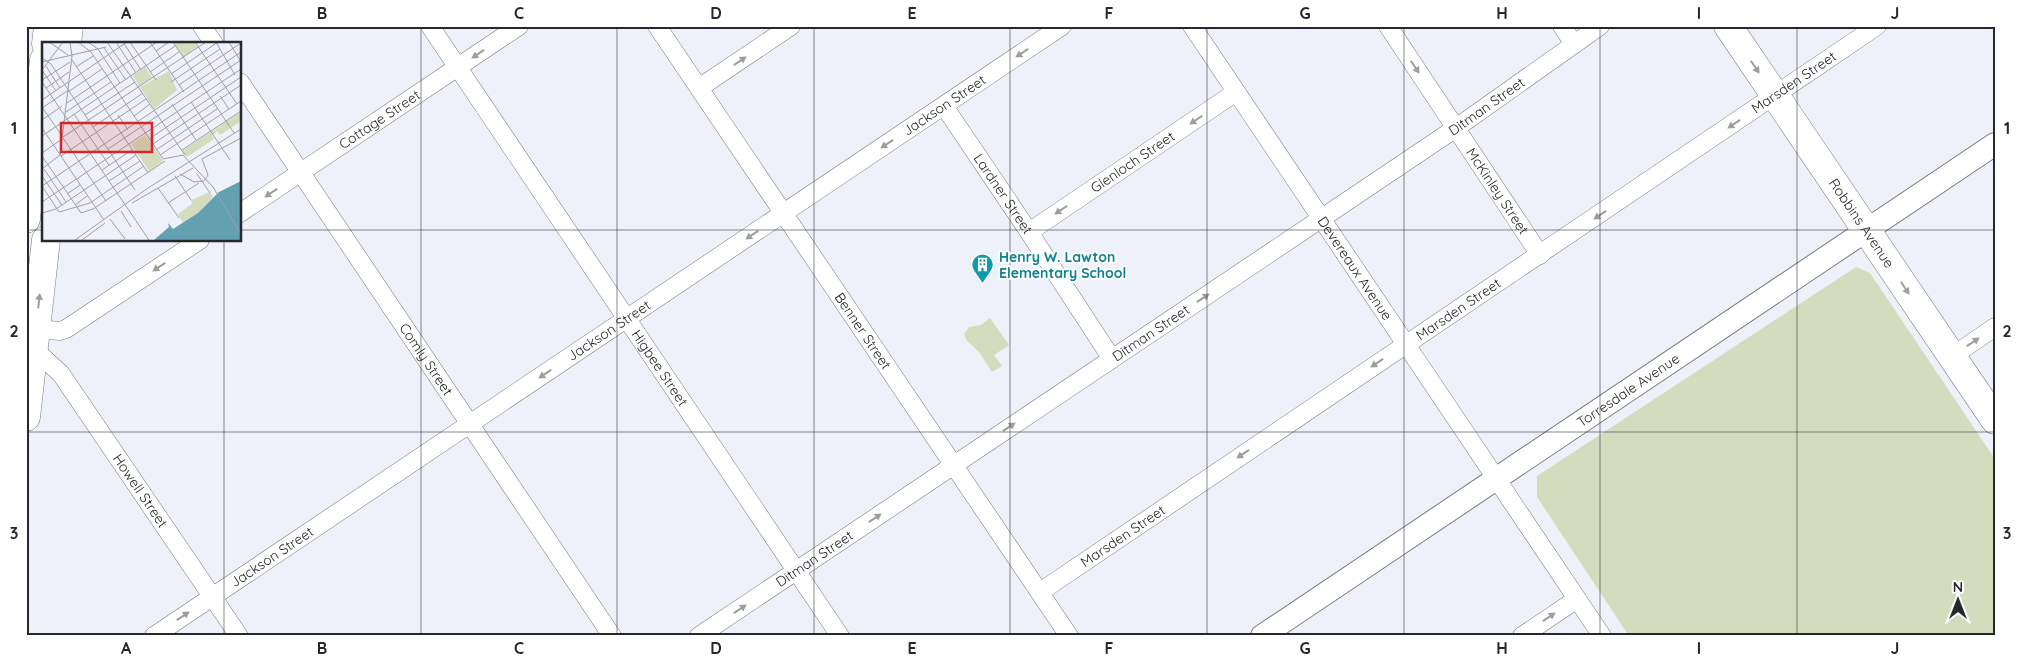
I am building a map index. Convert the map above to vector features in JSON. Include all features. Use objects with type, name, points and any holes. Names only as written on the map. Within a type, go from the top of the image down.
[{"type":"main road","points":[[46,42],[48,26]]},
{"type":"main road","points":[[67,42],[69,26]]},
{"type":"main road","name":"Robbins Avenue","points":[[1728,26],[1995,420]]},
{"type":"main road","points":[[26,219],[42,78]]},
{"type":"main road","points":[[26,417],[46,241]]},
{"type":"street","points":[[202,26],[213,42]]},
{"type":"street","name":"Higbee Street","points":[[430,26],[840,636]]},
{"type":"street","name":"Cottage Street","points":[[241,213],[519,26]]},
{"type":"street","name":"Benner Street","points":[[657,26],[1068,636]]},
{"type":"street","points":[[699,88],[791,26]]},
{"type":"street","name":"Jackson Street","points":[[154,636],[785,214],[1062,26]]},
{"type":"street","name":"Devereaux Avenue","points":[[1192,26],[1602,636]]},
{"type":"street","name":"McKinley Street","points":[[1388,26],[1540,255]]},
{"type":"street","points":[[1562,26],[1574,44]]},
{"type":"street","name":"Ditman Street","points":[[699,636],[1456,128],[1600,26]]},
{"type":"street","name":"Marsden Street","points":[[1040,592],[1877,26]]},
{"type":"street","name":"Comly Street","points":[[241,83],[612,636]]},
{"type":"street","name":"Glenloch Street","points":[[1029,232],[1236,92]]},
{"type":"street","name":"Lardner Street","points":[[944,106],[1112,358]]},
{"type":"street","name":"Torresdale Avenue","points":[[1262,636],[1995,144]]},
{"type":"street","points":[[35,339],[66,329],[198,241]]},
{"type":"street","points":[[1951,357],[1995,327]]},
{"type":"street","name":"Howell Street","points":[[35,339],[61,374],[240,636]]},
{"type":"street","points":[[1522,636],[1577,599]]},
{"type":"green space","points":[[1856,267],[1870,273],[1995,459],[1995,636],[1629,636],[1537,497],[1537,476]]},
{"type":"green space","points":[[990,318],[1009,345],[994,355],[1002,366],[992,372],[979,352],[967,341],[964,334],[969,327],[981,325]]},
{"type":"place","name":"Henry W. Lawton Elementary School","points":[[983,284]]}]
